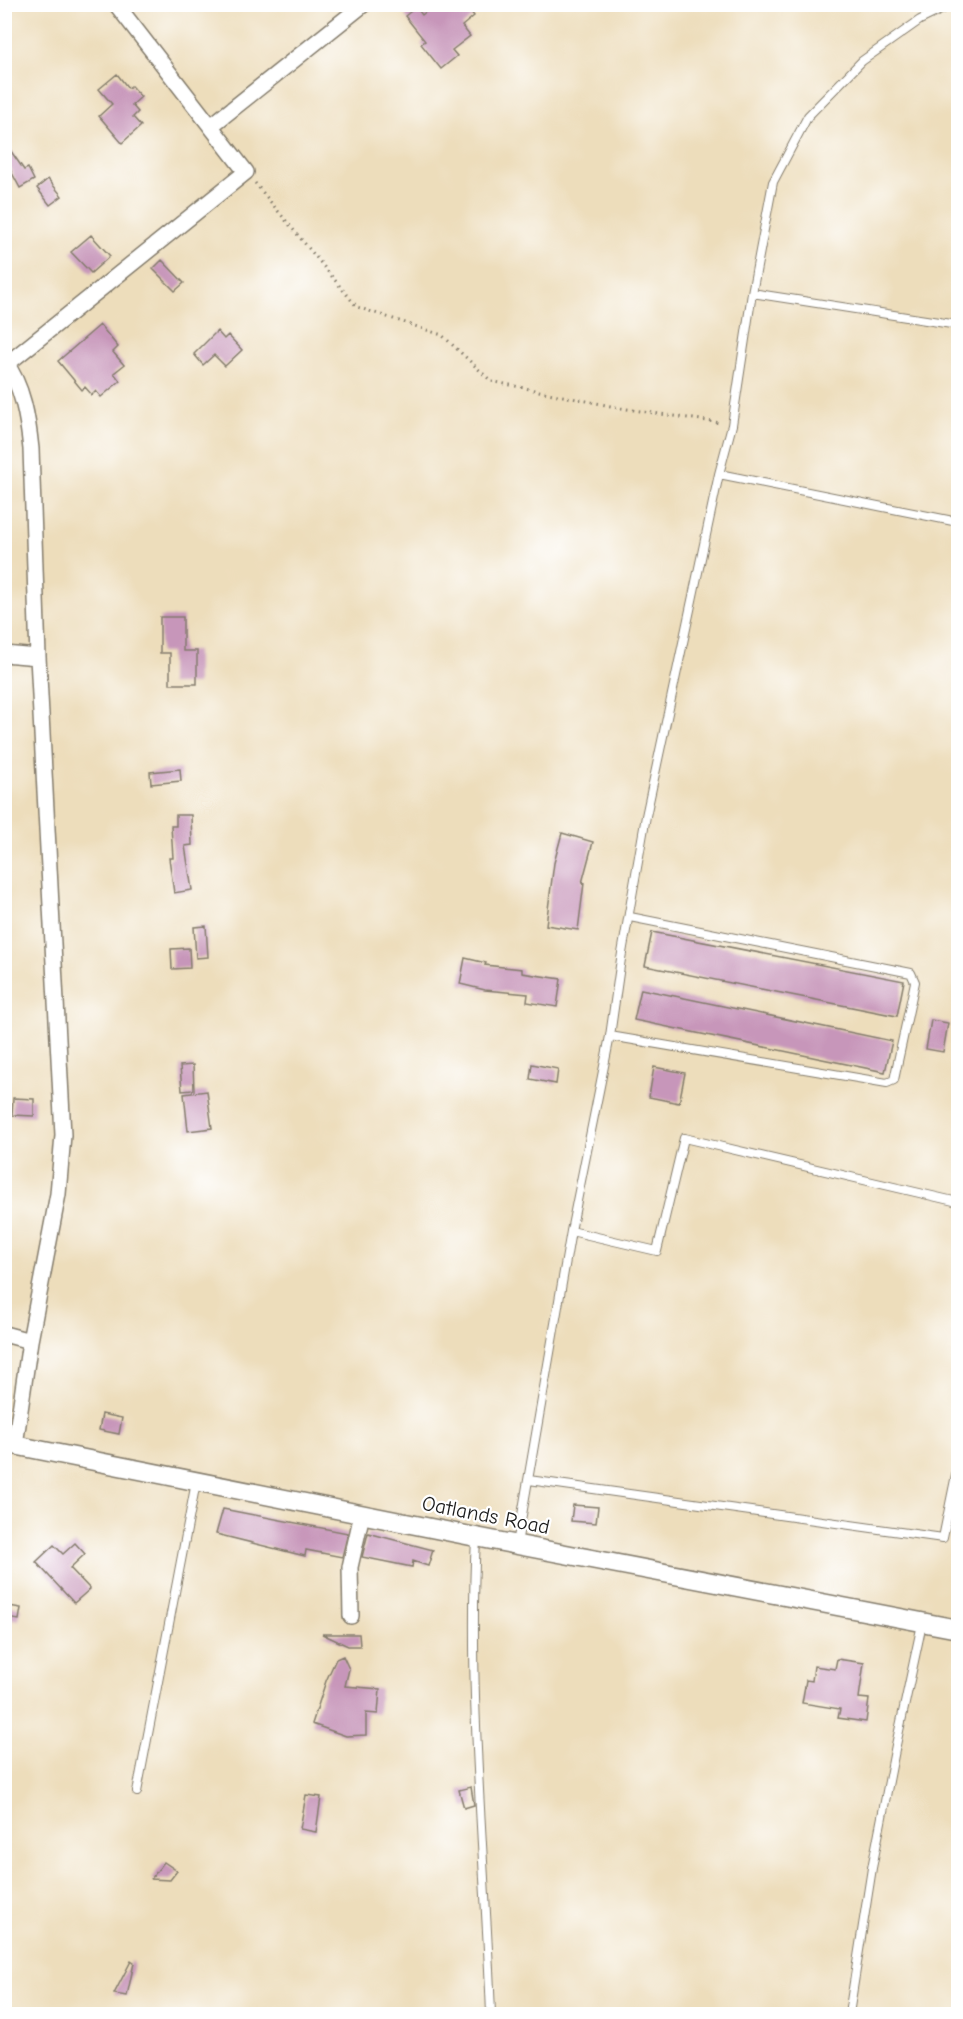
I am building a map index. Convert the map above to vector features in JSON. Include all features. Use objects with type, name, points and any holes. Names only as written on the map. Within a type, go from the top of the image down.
[{"type":"street","points":[[10,1444],[58,1194],[63,1135],[38,657],[31,449],[27,417],[6,363],[246,172],[116,4]]},
{"type":"street","points":[[211,126],[364,4]]},
{"type":"street","points":[[4,654],[38,657]]},
{"type":"street","points":[[4,1334],[30,1341]]},
{"type":"street","name":"Oatlands Road","points":[[10,1444],[476,1537],[922,1624],[958,1629]]},
{"type":"street","points":[[351,1616],[350,1567],[362,1514]]},
{"type":"lane","points":[[517,1545],[571,1231],[610,1036],[646,816],[719,474],[732,425],[752,293],[773,182],[808,116],[862,61],[920,20],[953,4]]},
{"type":"lane","points":[[752,293],[958,325]]},
{"type":"lane","points":[[719,474],[958,522]]},
{"type":"lane","points":[[610,1036],[887,1083],[894,1080],[915,982],[911,973],[630,917]]},
{"type":"lane","points":[[571,1231],[657,1251],[684,1138],[958,1202]]},
{"type":"lane","points":[[529,1480],[943,1538],[958,1466]]},
{"type":"lane","points":[[137,1792],[197,1480]]},
{"type":"lane","points":[[476,1537],[473,1598],[474,1657],[491,2014]]},
{"type":"lane","points":[[849,2014],[872,1868],[922,1624]]},
{"type":"path","points":[[246,172],[357,307],[442,335],[491,381],[620,408],[732,425]]},
{"type":"building","points":[[435,4],[465,4],[474,16],[462,26],[470,36],[452,50],[457,56],[441,69],[421,44],[425,41],[405,16],[416,7],[422,15]]},
{"type":"building","points":[[117,74],[128,88],[131,86],[141,97],[132,105],[138,112],[133,117],[141,126],[122,143],[99,116],[112,104],[99,89]]},
{"type":"building","points":[[8,147],[24,170],[28,168],[34,180],[20,188],[4,158],[4,149]]},
{"type":"building","points":[[48,179],[62,196],[50,205],[37,188]]},
{"type":"building","points":[[91,235],[110,256],[91,273],[71,252]]},
{"type":"building","points":[[162,260],[184,283],[175,291],[153,269]]},
{"type":"building","points":[[100,325],[118,347],[113,352],[124,365],[114,373],[120,381],[101,397],[96,391],[92,395],[85,387],[82,390],[58,361]]},
{"type":"building","points":[[217,331],[224,339],[228,335],[242,350],[225,366],[214,355],[203,365],[194,354]]},
{"type":"building","points":[[160,617],[183,617],[183,651],[197,651],[197,684],[170,684],[170,653],[160,653]]},
{"type":"building","points":[[180,769],[181,781],[151,784],[150,772]]},
{"type":"building","points":[[176,815],[191,815],[192,845],[185,846],[192,890],[174,893],[169,858],[173,858],[171,826],[176,826]]},
{"type":"building","points":[[562,833],[593,842],[582,883],[584,883],[578,930],[546,925],[554,863]]},
{"type":"building","points":[[206,926],[208,957],[196,958],[194,927]]},
{"type":"building","points":[[652,932],[904,981],[897,1016],[645,966]]},
{"type":"building","points":[[189,948],[190,968],[172,969],[171,949]]},
{"type":"building","points":[[465,958],[486,963],[485,965],[522,969],[522,973],[561,979],[557,1007],[527,1002],[528,994],[485,990],[460,984]]},
{"type":"building","points":[[641,989],[892,1041],[885,1072],[634,1020]]},
{"type":"building","points":[[931,1020],[948,1023],[943,1052],[926,1049]]},
{"type":"building","points":[[532,1064],[558,1069],[556,1084],[530,1079]]},
{"type":"building","points":[[193,1065],[194,1090],[182,1091],[180,1066]]},
{"type":"building","points":[[654,1067],[685,1073],[679,1103],[649,1097]]},
{"type":"building","points":[[207,1091],[212,1128],[188,1131],[184,1094]]},
{"type":"building","points":[[13,1098],[34,1099],[34,1116],[12,1115]]},
{"type":"building","points":[[102,1414],[122,1418],[119,1434],[99,1430]]},
{"type":"building","points":[[573,1505],[598,1507],[596,1523],[571,1521]]},
{"type":"building","points":[[223,1509],[348,1533],[342,1557],[306,1550],[305,1556],[216,1534]]},
{"type":"building","points":[[368,1533],[433,1550],[428,1566],[413,1561],[412,1567],[362,1557]]},
{"type":"building","points":[[75,1543],[85,1554],[70,1568],[90,1589],[74,1603],[36,1562],[54,1545],[63,1554]]},
{"type":"building","points":[[9,1606],[21,1608],[19,1620],[7,1618]]},
{"type":"building","points":[[322,1634],[359,1634],[360,1646],[348,1646]]},
{"type":"building","points":[[343,1656],[349,1669],[345,1686],[380,1689],[378,1714],[366,1713],[366,1735],[346,1736],[312,1724],[336,1659]]},
{"type":"building","points":[[837,1659],[864,1663],[859,1698],[869,1699],[866,1722],[838,1718],[840,1709],[802,1703],[806,1680],[812,1681],[814,1666],[835,1669]]},
{"type":"building","points":[[471,1787],[474,1805],[464,1808],[459,1790]]},
{"type":"building","points":[[306,1795],[321,1797],[316,1832],[300,1829]]},
{"type":"building","points":[[164,1862],[177,1871],[170,1880],[151,1879]]},
{"type":"building","points":[[131,1961],[134,1963],[127,1996],[114,1994]]}]
